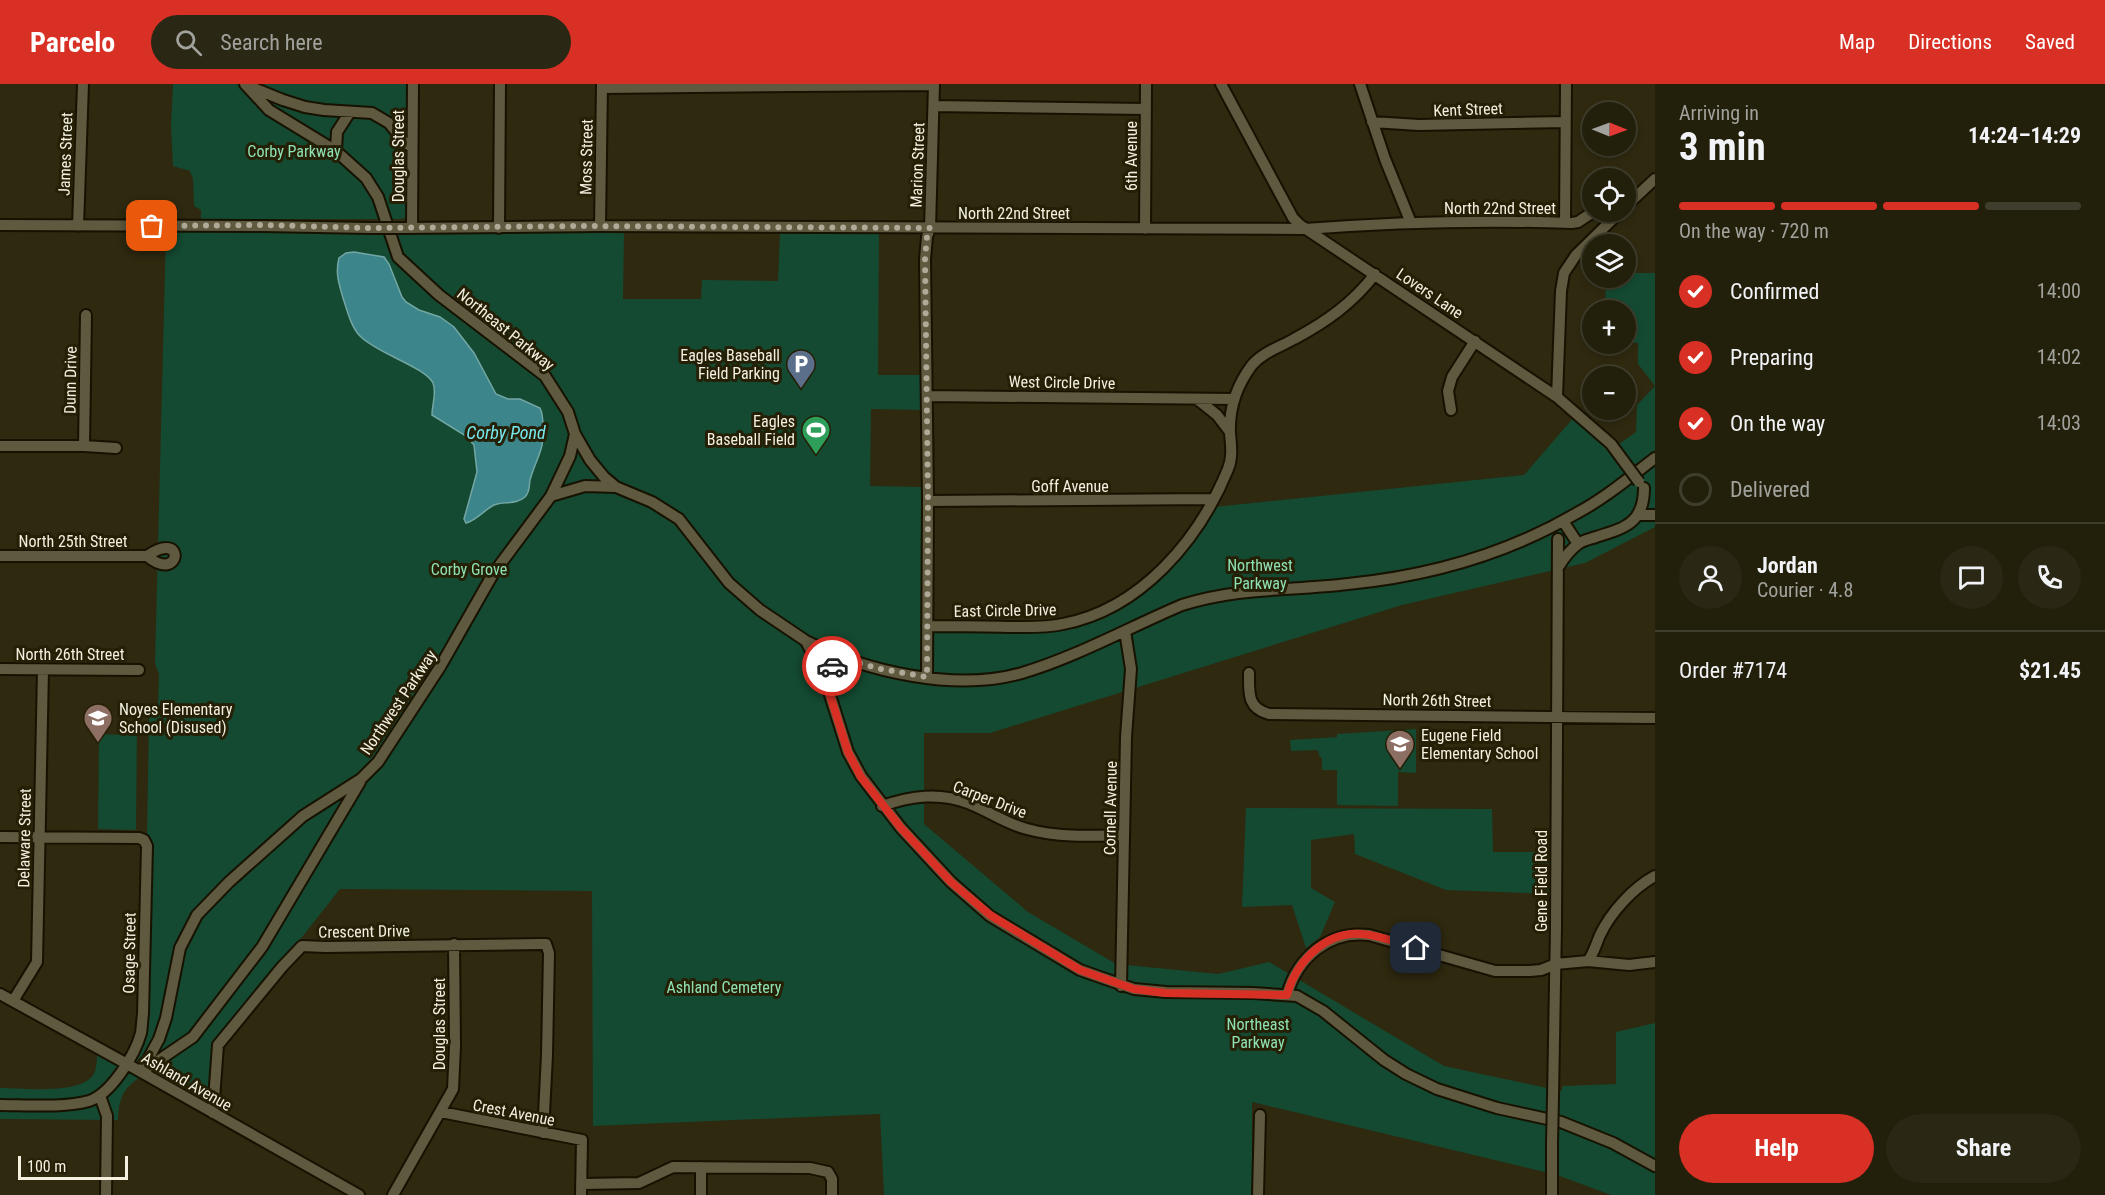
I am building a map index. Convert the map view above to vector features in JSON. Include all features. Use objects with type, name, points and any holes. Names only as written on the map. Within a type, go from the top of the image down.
[{"type":"street","name":"James Street","points":[[78,226],[83,84]]},
{"type":"street","name":"Douglas Street","points":[[407,227],[413,84]]},
{"type":"street","points":[[500,84],[500,228]]},
{"type":"street","name":"6th Avenue","points":[[1145,229],[1146,84]]},
{"type":"street","name":"Lovers Lane","points":[[1221,84],[1293,218],[1305,229],[1557,397],[1611,444],[1655,502]]},
{"type":"street","points":[[1360,84],[1372,122],[1411,223]]},
{"type":"street","points":[[1565,223],[1566,84]]},
{"type":"street","points":[[246,85],[269,110],[336,152],[337,132],[350,112]]},
{"type":"street","points":[[246,85],[305,106],[372,113],[389,123],[405,143],[412,147]]},
{"type":"street","points":[[602,86],[934,85]]},
{"type":"street","name":"Marion Street","points":[[927,677],[928,501],[925,259],[930,228],[934,85]]},
{"type":"street","name":"Moss Street","points":[[600,226],[602,86]]},
{"type":"street","points":[[934,106],[1146,109]]},
{"type":"street","name":"Kent Street","points":[[1372,122],[1419,125],[1565,122]]},
{"type":"street","name":"Northeast Parkway","points":[[336,152],[366,178],[378,197],[398,257],[439,295],[545,376],[568,412],[575,434],[604,477],[616,487],[652,502],[679,519],[729,583],[760,610],[806,641],[825,679],[848,752],[861,777],[882,806],[951,882],[990,915],[1080,970],[1121,986],[1166,993],[1297,996],[1323,1011],[1384,1060],[1437,1089],[1497,1108],[1561,1122],[1587,1131],[1655,1166]]},
{"type":"street","points":[[1636,195],[1655,179]]},
{"type":"street","name":"North 22nd Street","points":[[0,225],[263,225],[369,228],[600,226],[1305,229],[1411,223],[1565,223],[1582,219]]},
{"type":"street","points":[[1557,397],[1561,291],[1564,273],[1576,255],[1610,222]]},
{"type":"street","name":"East Circle Drive","points":[[927,626],[1061,625],[1085,619],[1129,598],[1156,575],[1187,540],[1201,520],[1229,466],[1232,452],[1230,415],[1241,383],[1253,364],[1268,352],[1345,308],[1364,290],[1375,274]]},
{"type":"street","name":"Dunn Drive","points":[[84,446],[86,315]]},
{"type":"street","points":[[1452,410],[1448,392],[1452,377],[1475,341]]},
{"type":"street","name":"West Circle Drive","points":[[927,396],[1234,399]]},
{"type":"street","points":[[1197,399],[1217,415],[1230,432]]},
{"type":"street","name":"Northwest Parkway","points":[[141,1072],[159,1039],[180,948],[197,915],[229,882],[303,816],[361,779],[378,762],[440,667],[493,574],[551,496],[570,456],[575,434]]},
{"type":"street","points":[[0,446],[116,448]]},
{"type":"street","points":[[806,641],[840,657],[876,668],[927,677],[977,680],[1021,673],[1182,605],[1225,594],[1348,584],[1435,570],[1498,551],[1563,521],[1606,495],[1655,458]]},
{"type":"street","points":[[1552,527],[1564,547],[1575,547],[1624,527],[1639,515],[1644,505],[1642,485]]},
{"type":"street","points":[[551,496],[585,486],[616,487]]},
{"type":"street","name":"Goff Avenue","points":[[928,501],[1212,499]]},
{"type":"street","points":[[1639,515],[1655,514]]},
{"type":"street","points":[[1563,521],[1575,547]]},
{"type":"street","name":"Gene Field Road","points":[[1552,1195],[1556,964],[1558,539]]},
{"type":"street","points":[[1559,566],[1575,547]]},
{"type":"street","name":"North 25th Street","points":[[0,556],[147,556]]},
{"type":"street","name":"Cornell Avenue","points":[[1121,986],[1126,737],[1131,669],[1125,631]]},
{"type":"street","points":[[825,679],[830,668],[840,657]]},
{"type":"street","name":"North 26th Street","points":[[0,669],[139,670]]},
{"type":"street","name":"Delaware Street","points":[[13,1001],[37,962],[43,670]]},
{"type":"street","name":"North 26th Street","points":[[1249,673],[1251,703],[1260,711],[1269,714],[1655,718]]},
{"type":"street","points":[[141,1072],[192,1037],[262,947],[361,779]]},
{"type":"street","name":"Carper Drive","points":[[882,806],[908,798],[942,796],[969,803],[1001,820],[1028,830],[1063,835],[1125,835]]},
{"type":"street","points":[[0,837],[39,837]]},
{"type":"street","name":"Osage Street","points":[[39,837],[139,838],[144,840],[147,846],[141,1032],[127,1064],[100,1096]]},
{"type":"street","points":[[1588,960],[1611,917],[1623,902],[1655,876]]},
{"type":"street","points":[[1287,995],[1299,966],[1310,954],[1329,942],[1350,934],[1369,935],[1495,971],[1541,970],[1556,964],[1588,960],[1629,965],[1655,962]]},
{"type":"street","name":"Douglas Street","points":[[393,1195],[453,1089],[455,1080],[454,944]]},
{"type":"street","name":"Crescent Drive","points":[[213,1113],[218,1045],[282,966],[302,946],[546,945],[549,953],[543,1133]]},
{"type":"street","name":"Ashland Avenue","points":[[0,994],[358,1195]]},
{"type":"street","points":[[0,1105],[80,1103],[100,1096],[107,1116],[106,1195]]},
{"type":"street","name":"Crest Avenue","points":[[441,1112],[582,1140],[581,1189]]},
{"type":"street","points":[[1258,1195],[1260,1115]]},
{"type":"street","points":[[581,1189],[639,1183],[673,1167],[810,1168],[828,1172],[832,1179],[832,1195]]},
{"type":"street","points":[[701,1167],[701,1195]]},
{"type":"green space","name":"Corby Parkway","points":[[173,84],[408,84],[408,214],[406,218],[201,219],[201,210],[194,206],[193,179],[190,171],[173,166],[171,126]]},
{"type":"green space","name":"Corby Grove","points":[[166,231],[624,232],[623,299],[701,299],[702,280],[778,281],[780,233],[879,232],[878,375],[923,375],[923,410],[871,409],[870,486],[923,487],[923,629],[1041,631],[1098,620],[1124,608],[1151,588],[1192,540],[1214,507],[1524,475],[1575,416],[1612,449],[1636,432],[1637,405],[1655,386],[1655,527],[1585,563],[1402,605],[990,733],[924,733],[924,824],[1028,912],[1116,964],[1218,974],[1269,962],[1444,1066],[1561,1091],[1563,1086],[1616,1084],[1616,1032],[1655,1023],[1655,1195],[1611,1195],[1557,1175],[1252,1102],[1252,1195],[884,1195],[880,1114],[593,1126],[592,891],[340,889],[214,1042],[210,1094],[207,1098],[137,1061],[150,840],[147,835],[149,719],[158,709],[159,674],[155,664]]},
{"type":"green space","points":[[1636,273],[1655,273],[1655,386],[1638,364],[1636,300],[1605,300],[1606,288],[1636,288]]},
{"type":"green space","points":[[125,725],[137,725],[136,830],[98,829],[99,734],[124,735]]},
{"type":"green space","points":[[1416,729],[1416,773],[1398,772],[1398,806],[1337,805],[1337,770],[1322,770],[1322,759],[1318,750],[1291,751],[1290,740],[1337,737],[1337,734]]},
{"type":"green space","points":[[1246,808],[1492,809],[1493,852],[1551,852],[1550,894],[1446,890],[1355,854],[1354,834],[1311,840],[1311,888],[1335,902],[1320,937],[1306,948],[1292,905],[1242,907]]},
{"type":"green space","points":[[97,1051],[140,1077],[123,1095],[118,1120],[0,1119],[0,1088],[53,1089],[80,1084],[90,1079],[95,1071]]},
{"type":"water","name":"Corby Pond","points":[[354,252],[384,257],[406,302],[419,310],[440,317],[454,327],[474,353],[496,394],[508,399],[520,399],[540,408],[543,422],[542,445],[525,497],[514,502],[494,505],[474,520],[466,523],[464,519],[477,472],[474,445],[466,436],[432,415],[435,391],[428,377],[367,342],[354,328],[340,288],[337,269],[339,258],[346,253]]},
{"type":"way so far","points":[[152,226],[930,228],[925,259],[928,501],[927,677],[876,668],[840,657],[832,666]]},
{"type":"place","name":"Eagles Baseball Field Parking","points":[[801,390]]},
{"type":"place","name":"Eagles Baseball Field","points":[[816,456]]},
{"type":"place","name":"Noyes Elementary School (Disused)","points":[[98,744]]},
{"type":"place","name":"Eugene Field Elementary School","points":[[1400,770]]},
{"type":"route","points":[[832,666],[825,679],[848,752],[861,777],[882,806],[951,882],[990,915],[1080,970],[1116,984],[1148,991],[1287,995],[1299,966],[1322,945],[1340,937],[1350,934],[1369,935],[1416,948]]},
{"type":"park label","name":"Ashland Cemetery","points":[[724,987]]}]
